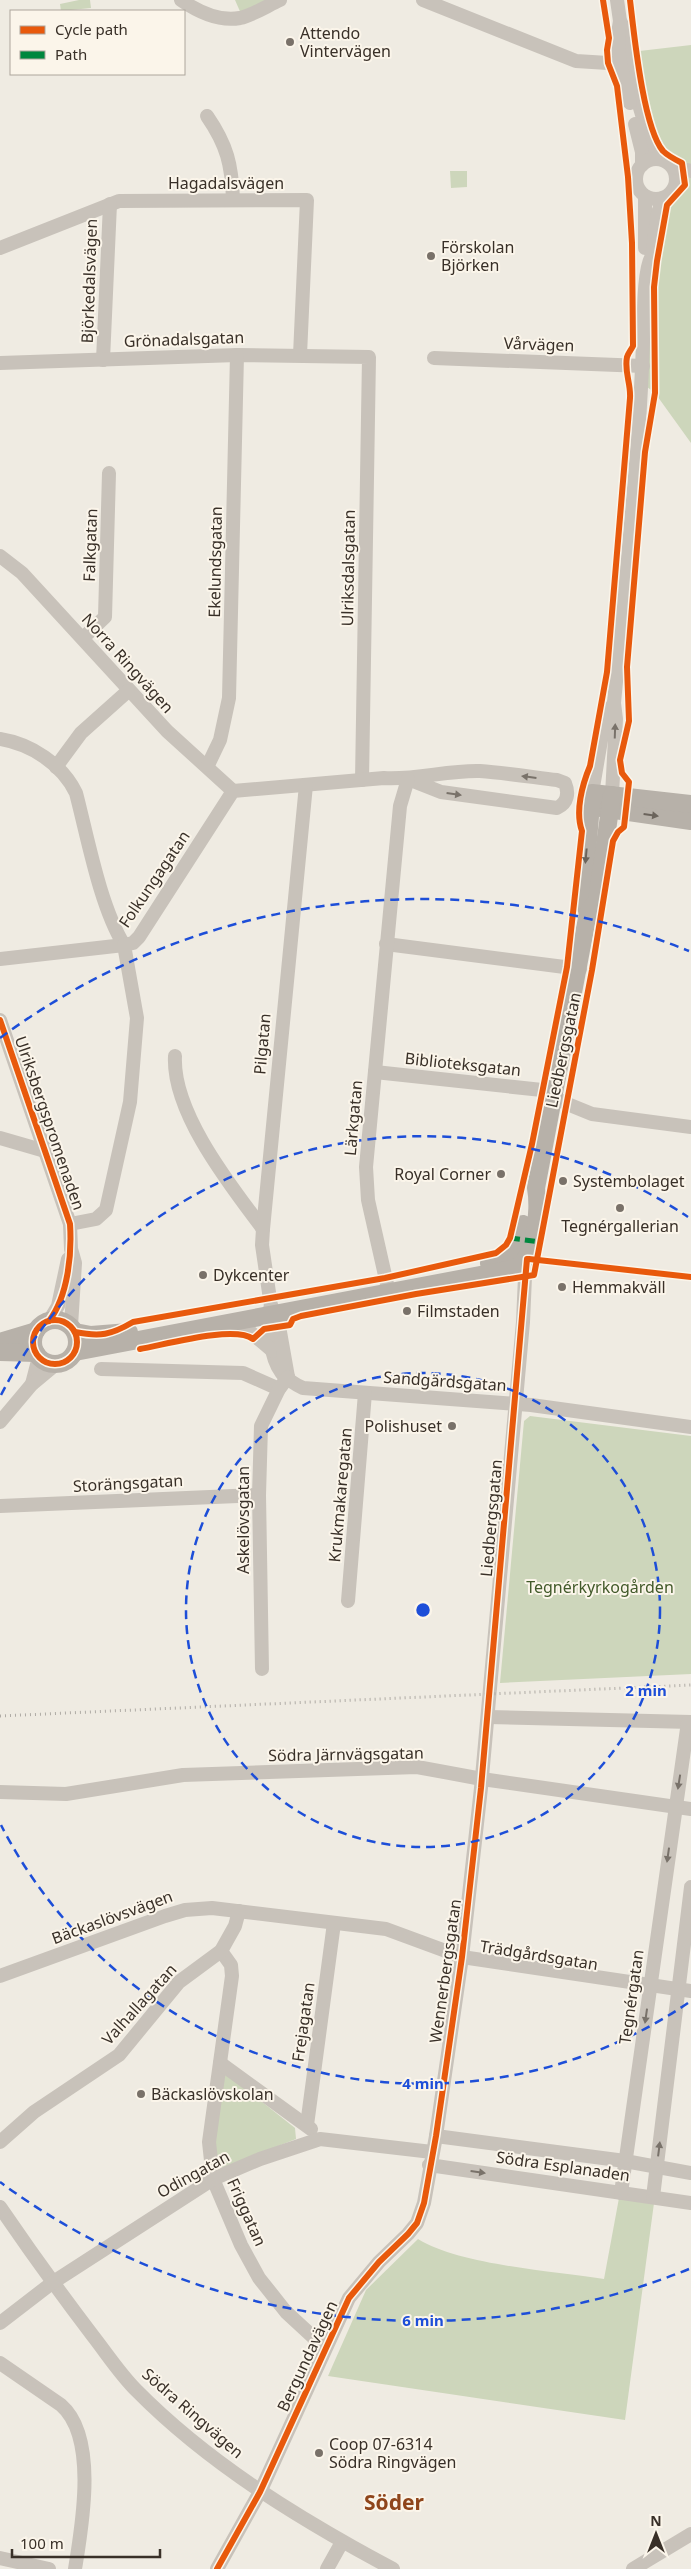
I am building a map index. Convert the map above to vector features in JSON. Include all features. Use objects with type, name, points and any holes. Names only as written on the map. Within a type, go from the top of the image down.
[{"type":"main road","points":[[592,800],[691,804]]},
{"type":"main road","name":"Liedbergsgatan","points":[[588,913],[582,898],[592,800]]},
{"type":"main road","points":[[612,802],[691,821]]},
{"type":"main road","name":"Liedbergsgatan","points":[[522,1256],[538,1200],[536,1188],[553,1096],[580,969],[588,913],[597,900],[612,802]]},
{"type":"main road","name":"Liedbergsgatan","points":[[522,1256],[522,1231],[528,1198],[536,1188]]},
{"type":"main road","points":[[75,1352],[208,1328],[272,1312],[388,1289],[522,1256]]},
{"type":"main road","points":[[0,1342],[61,1320],[73,1329],[92,1335],[135,1332],[272,1312]]},
{"type":"main road","points":[[42,1326],[33,1340],[38,1355],[48,1363],[56,1364],[67,1361],[75,1352],[78,1339],[73,1329]]},
{"type":"main road","points":[[0,1352],[38,1355]]},
{"type":"street","points":[[181,0],[204,13],[235,18],[242,17],[280,0]]},
{"type":"street","points":[[423,0],[576,61],[625,57]]},
{"type":"street","points":[[617,0],[620,20],[628,35],[625,57],[641,147],[642,165]]},
{"type":"street","points":[[625,57],[651,145],[660,159],[673,167],[691,171]]},
{"type":"street","points":[[207,116],[215,128],[232,166],[233,200]]},
{"type":"street","points":[[660,159],[652,159],[642,165],[637,171],[636,181],[639,191],[645,196],[654,200],[663,198],[673,191],[676,184],[673,167]]},
{"type":"street","points":[[676,184],[691,178]]},
{"type":"street","name":"Liedbergsgatan","points":[[612,802],[616,719],[614,703],[643,366],[648,261],[645,254],[645,196]]},
{"type":"street","name":"Liedbergsgatan","points":[[648,261],[652,256],[658,213],[663,198]]},
{"type":"street","name":"Hagadalsvägen","points":[[0,248],[119,201],[307,200],[300,355]]},
{"type":"street","name":"Björkedalsvägen","points":[[103,360],[110,204]]},
{"type":"street","name":"Grönadalsgatan","points":[[0,363],[237,355],[369,357]]},
{"type":"street","name":"Ekelundsgatan","points":[[208,765],[220,740],[229,698],[237,355]]},
{"type":"street","name":"Ulriksdalsgatan","points":[[362,780],[369,357]]},
{"type":"street","name":"Vårvägen","points":[[434,358],[643,366]]},
{"type":"street","name":"Falkgatan","points":[[83,638],[105,616],[109,473]]},
{"type":"street","name":"Norra Ringvägen","points":[[0,556],[22,573],[83,638],[128,691],[167,731],[208,765],[233,791]]},
{"type":"street","points":[[56,768],[81,733],[128,691]]},
{"type":"street","name":"Liedbergsgatan","points":[[592,800],[605,717],[614,703]]},
{"type":"street","points":[[0,739],[19,742],[32,748],[71,783],[76,793],[104,896],[118,936],[124,945],[0,959]]},
{"type":"street","points":[[233,791],[362,780],[408,779],[420,775],[480,771],[557,780],[565,783],[568,795],[566,801],[557,808],[441,792],[408,779]]},
{"type":"street","name":"Lärkgatan","points":[[388,1289],[368,1200],[366,1167],[400,806],[408,779]]},
{"type":"street","name":"Pilgatan","points":[[272,1312],[262,1245],[263,1229],[306,785]]},
{"type":"street","name":"Folkungagatan","points":[[70,1224],[96,1219],[106,1210],[130,1102],[138,1018],[124,945],[133,943],[139,937],[233,791]]},
{"type":"street","points":[[386,944],[580,969]]},
{"type":"street","name":"Ulriksbergspromenaden","points":[[0,1020],[70,1224],[75,1262],[73,1329]]},
{"type":"street","points":[[175,1056],[174,1072],[191,1117],[206,1149],[263,1229]]},
{"type":"street","name":"Biblioteksgatan","points":[[375,1072],[542,1090],[565,1103],[592,1114],[691,1126]]},
{"type":"street","points":[[0,1138],[45,1150]]},
{"type":"street","name":"Ulriksbergspromenaden","points":[[42,1326],[58,1306],[72,1248]]},
{"type":"street","name":"Liedbergsgatan","points":[[482,1779],[516,1404],[522,1256]]},
{"type":"street","points":[[272,1312],[273,1351],[282,1373],[288,1378]]},
{"type":"street","points":[[272,1312],[288,1378]]},
{"type":"street","points":[[208,1328],[249,1331],[273,1351]]},
{"type":"street","points":[[32,1384],[38,1355]]},
{"type":"street","points":[[0,1422],[32,1384],[56,1364]]},
{"type":"street","points":[[101,1369],[242,1373],[279,1389]]},
{"type":"street","name":"Sandgärdsgatan","points":[[288,1378],[303,1388],[516,1404],[691,1427]]},
{"type":"street","name":"Askelövsgatan","points":[[262,1669],[258,1495],[261,1426],[279,1389],[288,1378]]},
{"type":"street","name":"Krukmakaregatan","points":[[348,1601],[366,1393]]},
{"type":"street","name":"Storängsgatan","points":[[0,1506],[258,1495]]},
{"type":"street","points":[[489,1717],[690,1722]]},
{"type":"street","name":"Tegnérgatan","points":[[621,2193],[675,1807],[690,1722]]},
{"type":"street","name":"Södra Järnvägsgatan","points":[[0,1792],[44,1795],[66,1794],[182,1775],[417,1767],[482,1779],[691,1809]]},
{"type":"street","name":"Wennerbergsgatan","points":[[431,2158],[436,2136],[462,1957],[482,1779]]},
{"type":"street","points":[[653,2197],[684,1990],[691,1887]]},
{"type":"street","name":"Bäckaslövsvägen","points":[[0,1976],[185,1910],[212,1908],[239,1911]]},
{"type":"street","name":"Trädgårdsgatan","points":[[239,1911],[386,1929],[462,1957],[684,1990]]},
{"type":"street","name":"Valhallagatan","points":[[0,2142],[46,2103],[115,2058],[179,1982],[221,1951],[235,1926],[239,1911]]},
{"type":"street","name":"Frejagatan","points":[[307,2125],[334,1923]]},
{"type":"street","name":"Friggatan","points":[[221,1951],[231,1965],[232,1976],[209,2142],[213,2179],[241,2245],[260,2278],[286,2312],[325,2348]]},
{"type":"street","points":[[220,2063],[307,2125],[320,2139]]},
{"type":"street","name":"Södra Esplanaden","points":[[436,2136],[625,2161],[691,2174]]},
{"type":"street","name":"Odingatan","points":[[0,2323],[52,2283],[213,2179],[260,2159],[320,2139],[431,2158]]},
{"type":"street","name":"Södra Esplanaden","points":[[431,2158],[621,2193],[691,2203]]},
{"type":"street","name":"Bergundavägen","points":[[218,2569],[260,2492],[349,2298],[416,2222],[424,2203],[431,2158]]},
{"type":"street","name":"Södra Ringvägen","points":[[0,2207],[52,2283],[134,2388],[208,2452],[260,2492],[342,2542],[393,2569]]},
{"type":"street","points":[[0,2362],[68,2411],[76,2428],[84,2474],[85,2499],[75,2569]]},
{"type":"street","points":[[633,2569],[691,2534]]},
{"type":"street","points":[[327,2569],[342,2542]]},
{"type":"street","points":[[0,2558],[49,2569]]},
{"type":"green space","points":[[90,0],[91,8],[61,10],[60,4]]},
{"type":"green space","points":[[235,0],[277,0],[242,16]]},
{"type":"green space","points":[[691,45],[691,443],[655,393],[642,383],[644,317],[666,197],[673,190],[676,178],[671,165],[660,159],[631,52]]},
{"type":"green space","points":[[450,171],[467,171],[467,187],[451,188]]},
{"type":"green space","name":"Tegnérkyrkogården","points":[[530,1416],[691,1436],[691,1674],[500,1683],[524,1421]]},
{"type":"green space","points":[[222,2070],[295,2128],[296,2139],[222,2168],[212,2161]]},
{"type":"green space","points":[[619,2198],[654,2203],[625,2420],[328,2376],[366,2290],[418,2239],[436,2248],[482,2261],[604,2279]]},
{"type":"railway","points":[[0,1716],[691,1685]]},
{"type":"marked path","points":[[510,1238],[540,1242]]},
{"type":"cycle path","points":[[75,1332],[105,1334],[133,1322],[385,1278],[496,1253],[506,1245],[510,1238],[532,1144],[567,967],[582,831],[579,816],[580,799],[590,766],[607,672],[630,398],[626,362],[633,346],[632,243],[628,177],[617,86],[608,63],[607,50],[609,38],[603,0]]},
{"type":"cycle path","points":[[140,1349],[215,1335],[244,1335],[253,1339],[264,1329],[290,1325],[293,1319],[301,1316],[416,1294],[534,1275],[592,970],[613,841],[618,832],[624,827],[629,782],[622,773],[620,760],[629,721],[627,667],[645,452],[655,393],[654,287],[667,205],[685,185],[682,163],[663,151],[650,122],[640,79],[630,0]]},
{"type":"cycle path","points":[[0,1020],[70,1224],[69,1261],[65,1287],[61,1300],[49,1321]]},
{"type":"cycle path","points":[[217,2569],[260,2492],[349,2298],[379,2262],[417,2223],[424,2203],[436,2136],[462,1957],[481,1788],[527,1259]]},
{"type":"cycle path","points":[[529,1259],[691,1277]]},
{"type":"cycle path","points":[[59,1320],[71,1326],[76,1333],[77,1342],[76,1351],[71,1358],[64,1363],[51,1364],[39,1358],[34,1351],[33,1338],[39,1326],[46,1321],[59,1320]]},
{"type":"place","name":"Attendo Vintervägen","points":[[290,42]]},
{"type":"place","name":"Förskolan Björken","points":[[431,256]]},
{"type":"place","name":"Royal Corner","points":[[501,1174]]},
{"type":"place","name":"Systembolaget","points":[[563,1181]]},
{"type":"place","name":"Tegnérgallerian","points":[[620,1208]]},
{"type":"place","name":"Dykcenter","points":[[203,1275]]},
{"type":"place","name":"Hemmakväll","points":[[562,1287]]},
{"type":"place","name":"Filmstaden","points":[[407,1311]]},
{"type":"place","name":"Polishuset","points":[[452,1426]]},
{"type":"place","name":"Bäckaslövskolan","points":[[141,2094]]},
{"type":"place","name":"Coop 07-6314 Södra Ringvägen","points":[[319,2453]]},
{"type":"district","name":"Söder","points":[[394,2502]]}]
